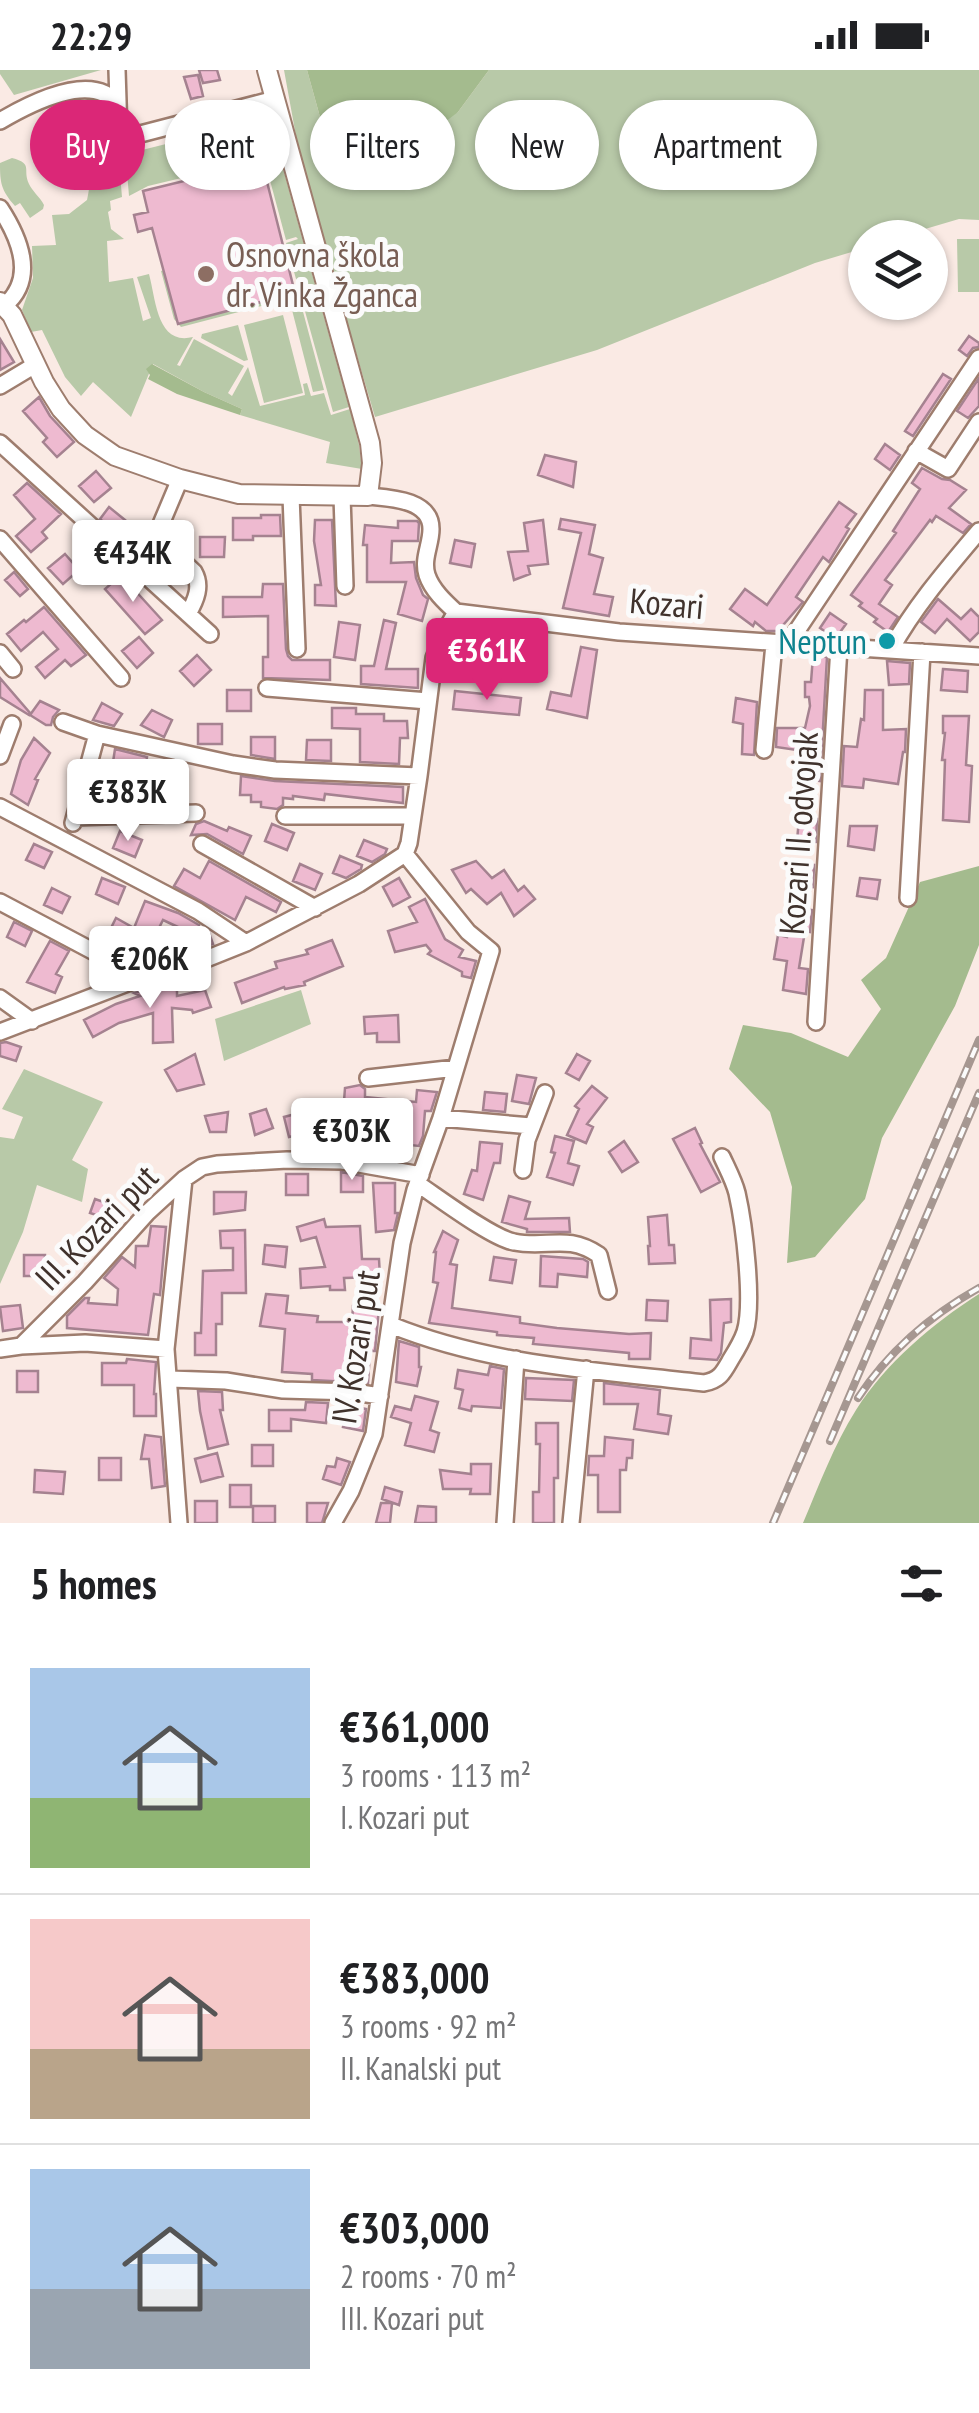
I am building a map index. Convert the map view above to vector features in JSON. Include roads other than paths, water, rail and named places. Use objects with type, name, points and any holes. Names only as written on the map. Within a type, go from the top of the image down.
[{"type":"street","points":[[0,121],[25,106],[79,88],[115,70],[118,100]]},
{"type":"street","points":[[267,70],[370,442],[368,496]]},
{"type":"street","points":[[79,88],[97,88],[114,100]]},
{"type":"street","points":[[145,133],[274,99]]},
{"type":"street","points":[[0,208],[19,244],[23,269],[14,296],[2,303],[62,409],[85,435],[135,465],[227,492],[368,496],[411,503],[430,520],[425,562],[428,579],[456,612],[434,658],[409,843],[404,854],[358,884],[246,943],[0,1032]]},
{"type":"street","points":[[0,246],[19,244]]},
{"type":"street","points":[[764,750],[781,644],[979,358]]},
{"type":"street","points":[[0,386],[35,365]]},
{"type":"street","points":[[916,450],[948,469],[979,422]]},
{"type":"street","points":[[0,443],[210,634]]},
{"type":"street","points":[[180,480],[156,536],[197,578],[197,596],[188,614]]},
{"type":"street","points":[[291,496],[297,649]]},
{"type":"street","points":[[342,496],[345,586]]},
{"type":"street","points":[[891,649],[930,590],[979,531]]},
{"type":"street","points":[[0,539],[121,678]]},
{"type":"street","name":"Kozari","points":[[456,612],[619,632],[979,656]]},
{"type":"street","name":"Kozari II. odvojak","points":[[816,1022],[839,647]]},
{"type":"street","points":[[0,652],[13,668]]},
{"type":"street","points":[[908,898],[922,652]]},
{"type":"street","points":[[267,688],[428,701]]},
{"type":"street","points":[[63,722],[96,734],[233,764],[275,770],[419,776]]},
{"type":"street","points":[[0,756],[12,724]]},
{"type":"street","points":[[67,840],[96,734]]},
{"type":"street","points":[[0,807],[198,912],[246,943]]},
{"type":"street","points":[[75,817],[196,813]]},
{"type":"street","points":[[284,816],[413,816]]},
{"type":"street","points":[[202,844],[315,908]]},
{"type":"street","points":[[404,854],[468,932],[491,951],[442,1118],[419,1180],[511,1242],[584,1245],[599,1255],[608,1291]]},
{"type":"street","points":[[0,902],[120,966],[133,981]]},
{"type":"street","points":[[0,998],[32,1021]]},
{"type":"street","points":[[368,1078],[456,1068]]},
{"type":"street","points":[[523,1170],[531,1126],[545,1094]]},
{"type":"street","points":[[442,1118],[531,1126]]},
{"type":"street","points":[[391,1326],[450,1345],[516,1359],[704,1383],[716,1381],[746,1329],[749,1290],[736,1191],[722,1157]]},
{"type":"street","name":"III. Kozari put","points":[[21,1346],[147,1213],[184,1178],[202,1167],[288,1160],[342,1161],[419,1180]]},
{"type":"street","points":[[178,1523],[166,1349],[184,1178]]},
{"type":"street","name":"IV. Kozari put","points":[[333,1523],[374,1434],[402,1243],[419,1180]]},
{"type":"street","points":[[0,1349],[85,1343],[166,1349]]},
{"type":"street","points":[[506,1523],[516,1359]]},
{"type":"street","points":[[570,1523],[586,1369]]},
{"type":"street","points":[[170,1379],[226,1380],[283,1390],[380,1396]]},
{"type":"railway","points":[[773,1523],[979,1040]]},
{"type":"railway","points":[[830,1441],[979,1093]]},
{"type":"railway","points":[[858,1398],[912,1335],[979,1288]]},
{"type":"place","name":"Osnovna škola dr. Vinka Žganca","points":[[206,274]]},
{"type":"place","name":"Neptun","points":[[887,641]]}]
